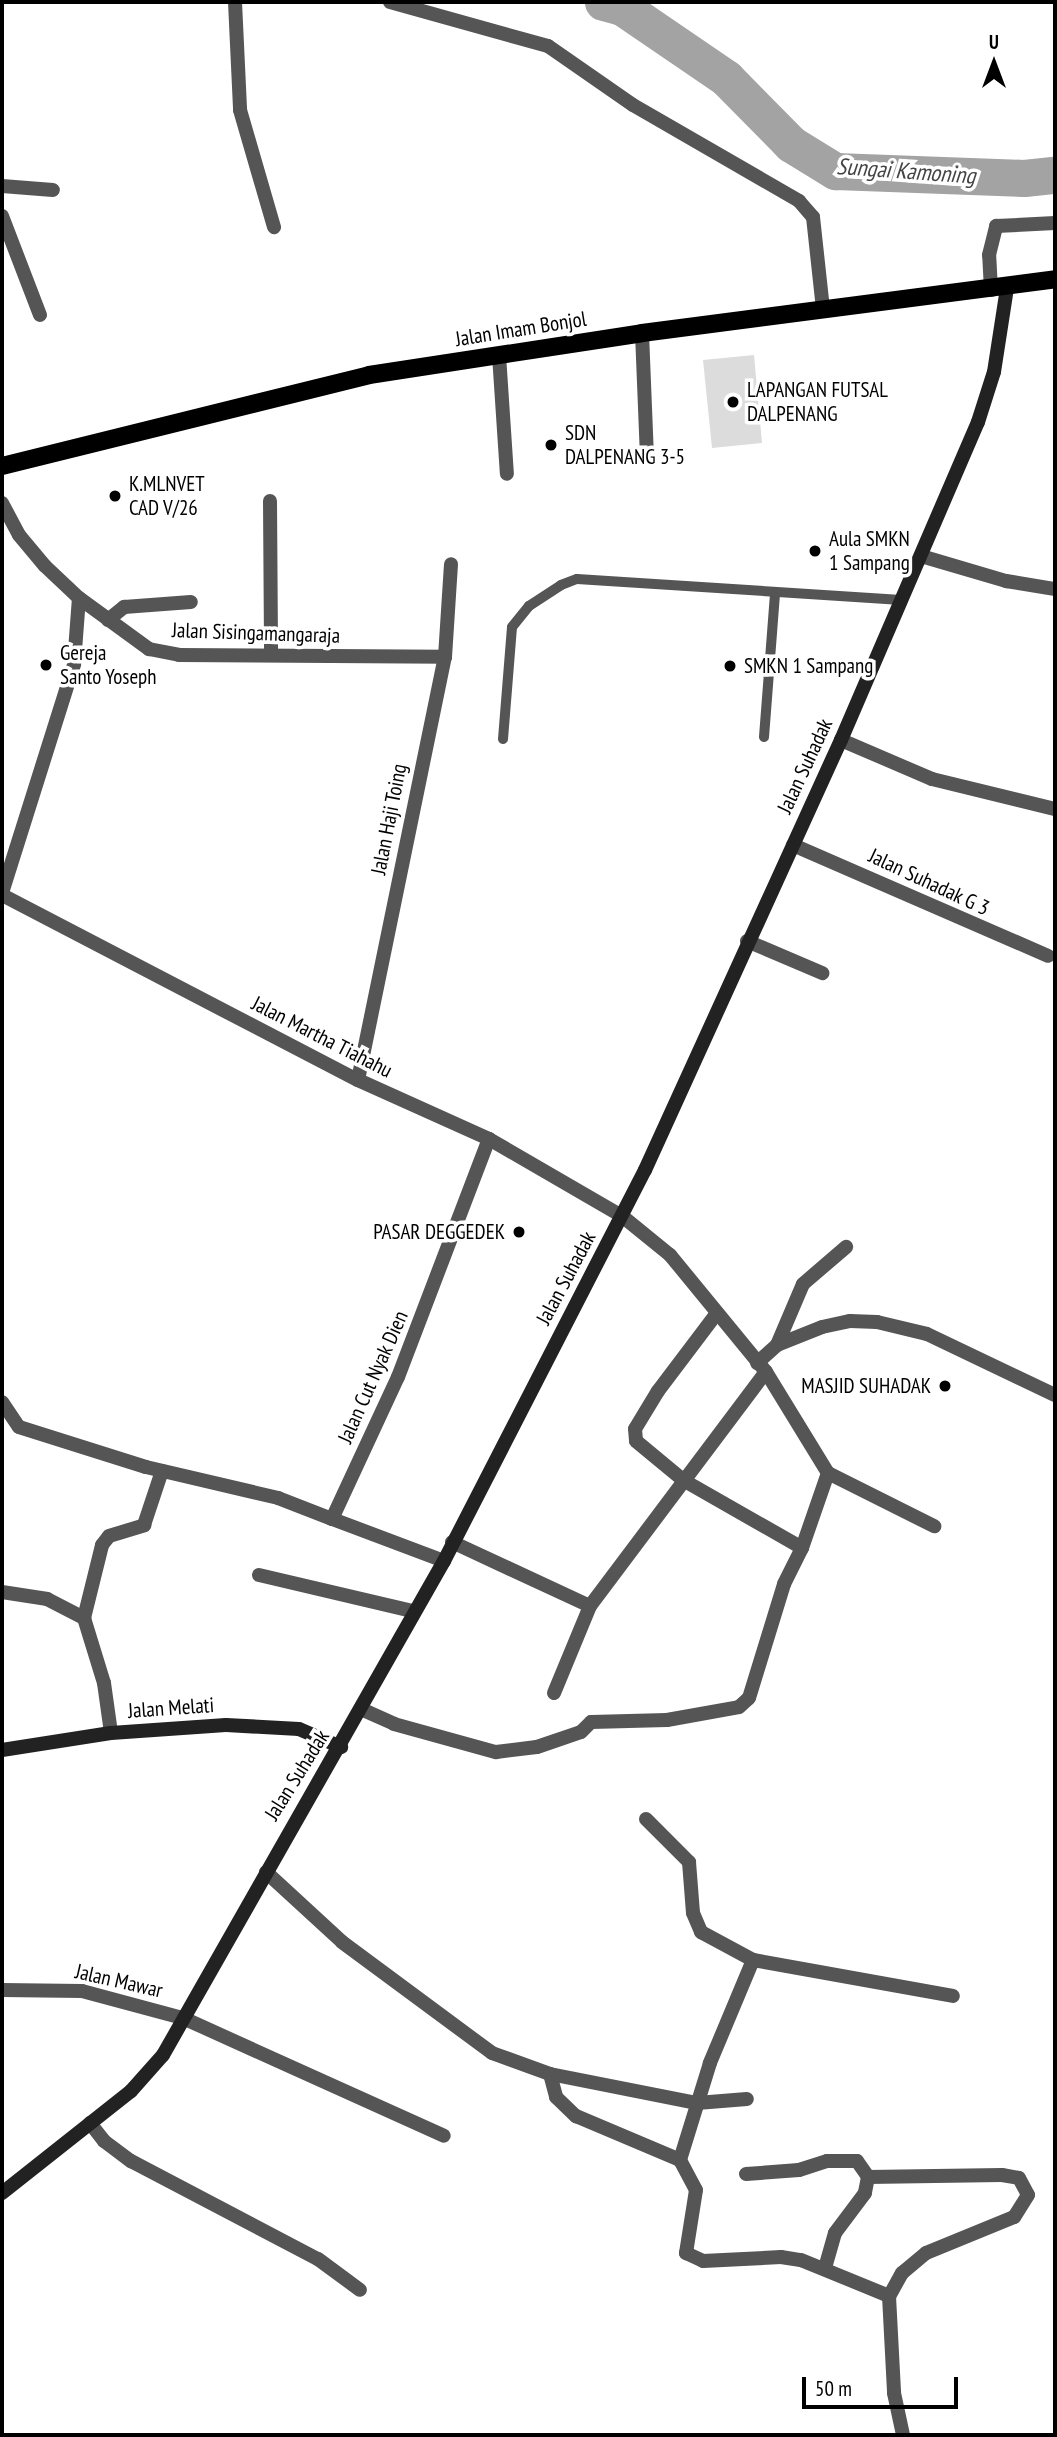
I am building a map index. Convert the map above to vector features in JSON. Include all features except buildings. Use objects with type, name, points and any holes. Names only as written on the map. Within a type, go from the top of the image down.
[{"type":"main road","name":"Jalan Imam Bonjol","points":[[2,466],[369,375],[642,333],[999,289],[1055,279]]},
{"type":"street","points":[[235,2],[240,110],[274,227]]},
{"type":"street","points":[[390,2],[548,46],[633,106],[799,201],[813,217],[823,309]]},
{"type":"street","points":[[2,186],[53,190]]},
{"type":"street","points":[[2,216],[40,315]]},
{"type":"street","points":[[999,289],[989,255],[996,226],[1055,223]]},
{"type":"street","name":"Jalan Suhadak","points":[[2,2193],[149,2073],[235,1936],[266,1872],[341,1747],[413,1611],[444,1561],[622,1216],[841,740],[922,556],[990,385],[999,289]]},
{"type":"street","points":[[642,333],[647,456]]},
{"type":"street","points":[[499,355],[507,474]]},
{"type":"street","points":[[270,501],[271,655]]},
{"type":"street","name":"Jalan Sisingamangaraja","points":[[2,503],[19,535],[79,598],[149,649],[179,655],[445,657]]},
{"type":"street","points":[[922,556],[1006,581],[1055,589]]},
{"type":"street","name":"Jalan Haji Toing","points":[[358,1080],[445,657],[451,564]]},
{"type":"street","points":[[2,894],[74,664],[79,598]]},
{"type":"street","points":[[108,620],[124,607],[191,601]]},
{"type":"street","points":[[841,740],[932,779],[1055,809]]},
{"type":"street","name":"Jalan Suhadak G 3","points":[[793,845],[1048,956]]},
{"type":"street","name":"Jalan Martha Tiahahu","points":[[2,894],[358,1080],[489,1139],[622,1216],[670,1255],[762,1367],[828,1474]]},
{"type":"street","points":[[747,941],[822,973]]},
{"type":"street","name":"Jalan Cut Nyak Dien","points":[[332,1519],[403,1365],[489,1139]]},
{"type":"street","points":[[554,1693],[590,1606],[683,1480],[777,1345],[803,1284],[846,1248]]},
{"type":"street","points":[[717,1313],[635,1429],[640,1448],[683,1480],[802,1548]]},
{"type":"street","points":[[777,1345],[822,1327],[850,1321],[877,1322],[927,1334],[1055,1395]]},
{"type":"street","points":[[2,1402],[19,1427],[162,1471],[278,1498],[444,1561]]},
{"type":"street","points":[[111,1732],[104,1683],[84,1618],[102,1545],[109,1536],[141,1529],[162,1471]]},
{"type":"street","points":[[361,1709],[394,1724],[496,1752],[537,1747],[581,1731],[591,1721],[667,1720],[739,1707],[750,1698],[784,1584],[802,1548],[828,1474],[934,1525]]},
{"type":"street","points":[[452,1542],[590,1606]]},
{"type":"street","points":[[259,1575],[413,1611]]},
{"type":"street","points":[[2,1592],[47,1599],[84,1618]]},
{"type":"street","name":"Jalan Melati","points":[[2,1750],[111,1732],[226,1725],[299,1730],[341,1747]]},
{"type":"street","points":[[646,1819],[689,1862],[693,1913],[701,1932],[753,1960],[953,1996]]},
{"type":"street","points":[[266,1872],[342,1942],[469,2040],[550,2074],[698,2103],[747,2099]]},
{"type":"street","points":[[680,2160],[698,2103],[753,1960]]},
{"type":"street","name":"Jalan Mawar","points":[[2,1990],[82,1991],[183,2018],[444,2136]]},
{"type":"street","points":[[550,2074],[556,2097],[576,2116],[680,2160],[696,2190],[686,2237],[689,2257],[703,2261],[781,2257],[825,2268],[889,2296]]},
{"type":"street","points":[[90,2123],[104,2141],[131,2161],[318,2259],[360,2290]]},
{"type":"street","points":[[746,2174],[799,2170],[845,2159],[858,2161],[868,2177],[865,2193],[835,2234],[825,2268]]},
{"type":"street","points":[[868,2177],[1002,2175],[1027,2185],[1026,2203],[1014,2217],[926,2253],[902,2273],[889,2296],[894,2393],[903,2435]]},
{"type":"lane","points":[[503,739],[512,627],[528,606],[561,585],[577,579],[901,600]]},
{"type":"lane","points":[[764,737],[775,593]]},
{"type":"shaded area","name":"LAPANGAN FUTSAL DALPENANG","points":[[754,355],[762,443],[712,448],[703,360]]},
{"type":"waterway","name":"Sungai Kamoning","points":[[603,2],[622,7],[726,78],[791,144],[835,171],[1024,178],[1055,175]]},
{"type":"place","name":"LAPANGAN FUTSAL DALPENANG","points":[[733,402]]},
{"type":"place","name":"SDN DALPENANG 3-5","points":[[551,445]]},
{"type":"place","name":"K.MLNVET CAD V/26","points":[[115,496]]},
{"type":"place","name":"Aula SMKN 1 Sampang","points":[[815,551]]},
{"type":"place","name":"Gereja Santo Yoseph","points":[[46,665]]},
{"type":"place","name":"SMKN 1 Sampang","points":[[730,666]]},
{"type":"place","name":"PASAR DEGGEDEK","points":[[519,1232]]},
{"type":"place","name":"MASJID SUHADAK","points":[[945,1386]]}]
